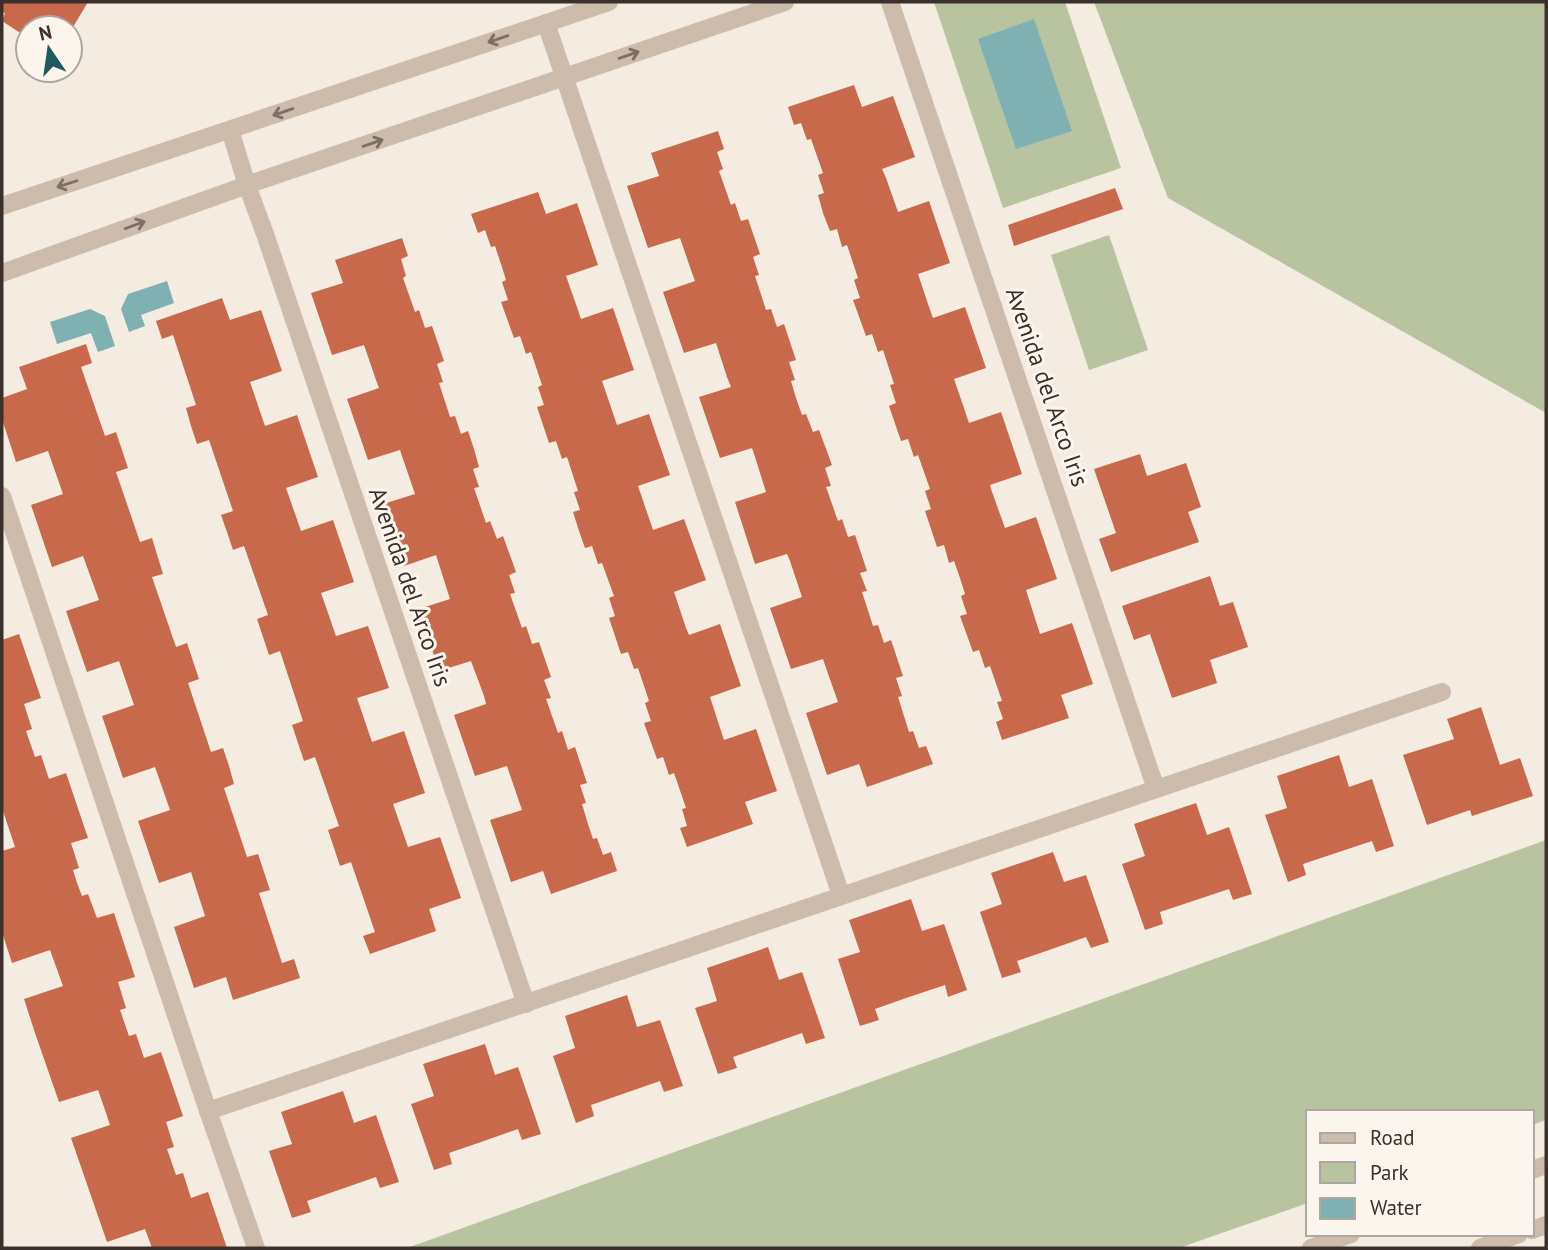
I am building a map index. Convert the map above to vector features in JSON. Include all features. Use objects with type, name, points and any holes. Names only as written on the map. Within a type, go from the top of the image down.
[{"type":"street","points":[[2,206],[609,2]]},
{"type":"street","points":[[2,273],[785,2]]},
{"type":"street","name":"Avenida del Arco Iris","points":[[890,2],[1156,789]]},
{"type":"street","points":[[546,23],[841,895]]},
{"type":"street","name":"Avenida del Arco Iris","points":[[230,130],[526,1004]]},
{"type":"street","points":[[2,496],[256,1248]]},
{"type":"street","points":[[208,1111],[1442,692]]},
{"type":"street","points":[[1311,1248],[1345,1236]]},
{"type":"street","points":[[1480,1248],[1513,1236]]},
{"type":"green space","points":[[934,2],[1065,2],[1121,168],[1003,208]]},
{"type":"green space","points":[[1094,2],[1546,2],[1546,413],[1168,198]]},
{"type":"green space","points":[[1109,235],[1148,350],[1089,370],[1051,255]]},
{"type":"green space","points":[[1546,840],[1546,1120],[1534,1124],[1534,1110],[1306,1110],[1306,1204],[1179,1248],[407,1248]]},
{"type":"water","points":[[1034,19],[1072,131],[1016,149],[978,39]]},
{"type":"water","points":[[167,281],[174,303],[141,315],[145,326],[129,332],[121,309],[128,294]]},
{"type":"water","points":[[90,309],[105,316],[115,346],[98,352],[91,333],[57,344],[50,322]]},
{"type":"building","points":[[2,2],[88,2],[81,14],[14,14],[14,29],[2,21],[5,13],[2,12]]},
{"type":"building","points":[[854,85],[862,107],[893,96],[915,157],[882,169],[898,212],[929,201],[950,263],[918,274],[930,310],[933,318],[965,307],[986,368],[954,379],[969,423],[1001,412],[1022,474],[990,485],[992,492],[1005,528],[1036,517],[1057,579],[1026,590],[1040,634],[1072,623],[1093,684],[1061,695],[1069,718],[1002,740],[996,722],[1003,719],[997,702],[1002,701],[990,666],[985,668],[979,650],[973,652],[960,616],[967,614],[961,596],[965,594],[954,561],[949,563],[944,545],[937,547],[925,511],[931,509],[925,491],[930,489],[918,455],[914,457],[908,439],[901,441],[889,406],[896,403],[890,385],[894,384],[883,350],[878,352],[872,334],[866,336],[853,300],[860,298],[854,280],[858,278],[847,245],[842,247],[837,229],[830,231],[823,213],[818,195],[824,193],[818,175],[823,173],[811,139],[807,140],[801,123],[794,125],[788,107]]},
{"type":"building","points":[[718,131],[724,149],[717,152],[723,169],[719,171],[731,205],[735,203],[741,221],[748,219],[760,254],[753,257],[759,275],[755,276],[766,310],[771,309],[777,327],[784,324],[796,360],[789,362],[795,380],[791,381],[802,415],[806,414],[813,432],[819,430],[832,465],[825,468],[831,486],[826,487],[838,521],[842,519],[848,537],[855,535],[867,571],[860,573],[867,591],[862,592],[873,626],[878,625],[884,643],[891,640],[903,676],[896,678],[902,696],[898,697],[909,732],[913,731],[919,748],[926,746],[933,764],[867,787],[859,764],[827,775],[806,713],[838,702],[823,659],[791,669],[770,608],[802,597],[790,561],[787,554],[755,564],[735,502],[766,492],[752,448],[720,458],[699,397],[731,387],[716,343],[684,353],[663,292],[695,281],[680,238],[648,248],[627,186],[659,176],[651,153]]},
{"type":"building","points":[[1115,188],[1123,209],[1014,246],[1008,225]]},
{"type":"building","points":[[538,192],[546,214],[577,203],[598,265],[566,276],[581,319],[613,308],[634,370],[602,381],[617,425],[649,414],[670,475],[638,486],[653,530],[684,519],[706,580],[674,592],[686,628],[689,635],[720,624],[741,686],[710,697],[724,740],[756,729],[777,791],[745,802],[753,824],[687,847],[680,828],[687,826],[682,809],[686,808],[674,773],[669,775],[663,757],[657,759],[644,723],[651,721],[645,703],[649,701],[638,668],[634,669],[628,652],[621,654],[609,618],[615,616],[609,598],[614,596],[602,563],[598,564],[592,546],[585,548],[579,531],[573,512],[580,510],[574,492],[578,491],[567,457],[562,459],[556,441],[549,443],[537,407],[544,405],[538,387],[542,385],[531,352],[526,354],[520,336],[514,338],[501,302],[508,300],[502,282],[506,280],[495,246],[491,247],[485,230],[478,233],[471,214]]},
{"type":"building","points":[[402,238],[408,256],[401,259],[406,276],[403,278],[415,312],[419,310],[425,328],[432,326],[444,361],[437,364],[443,382],[439,383],[450,417],[455,416],[461,434],[468,431],[474,449],[479,467],[473,469],[479,487],[474,488],[486,523],[490,521],[497,539],[503,536],[516,572],[509,575],[515,593],[510,594],[522,628],[526,626],[532,644],[539,642],[551,677],[544,680],[551,698],[546,699],[558,733],[562,731],[568,750],[575,747],[587,783],[580,785],[586,803],[582,804],[593,839],[597,838],[603,855],[611,852],[617,871],[551,894],[543,871],[511,882],[490,820],[522,810],[507,766],[475,776],[454,715],[486,704],[484,696],[471,661],[439,671],[419,609],[450,599],[436,555],[404,566],[383,504],[415,494],[400,450],[368,460],[347,399],[379,388],[364,345],[332,355],[311,293],[343,283],[335,260]]},
{"type":"building","points":[[222,298],[230,320],[261,310],[282,371],[250,382],[265,426],[297,415],[318,477],[286,488],[301,531],[333,520],[354,582],[321,593],[336,636],[368,626],[389,688],[357,698],[372,742],[404,731],[425,793],[393,804],[408,847],[440,837],[461,898],[429,909],[436,931],[370,954],[363,936],[375,932],[351,862],[340,866],[328,830],[339,826],[315,757],[304,761],[292,725],[303,721],[280,651],[269,655],[257,619],[268,615],[244,546],[233,550],[221,515],[233,511],[209,440],[197,444],[186,408],[196,405],[173,335],[162,339],[156,321]]},
{"type":"building","points":[[86,344],[92,363],[81,367],[105,436],[116,432],[128,468],[116,472],[140,542],[152,538],[163,574],[152,577],[176,647],[187,643],[199,679],[188,683],[211,752],[223,748],[234,784],[224,788],[247,857],[258,854],[270,890],[259,893],[282,963],[294,959],[300,978],[233,1000],[226,977],[194,988],[174,927],[205,916],[191,872],[159,883],[138,821],[170,810],[155,767],[123,778],[102,716],[134,705],[119,661],[87,672],[66,611],[99,600],[83,556],[52,567],[31,505],[63,494],[48,451],[16,462],[2,419],[2,398],[27,389],[19,367]]},
{"type":"building","points":[[1140,454],[1147,476],[1186,463],[1201,507],[1188,512],[1199,542],[1111,572],[1099,539],[1116,533],[1094,469]]},
{"type":"building","points":[[1210,576],[1220,606],[1233,602],[1248,647],[1210,660],[1217,683],[1172,698],[1150,634],[1134,640],[1122,606]]},
{"type":"building","points":[[19,634],[41,698],[24,704],[32,729],[26,731],[35,757],[41,755],[49,779],[66,773],[88,838],[71,843],[79,868],[73,870],[77,883],[82,896],[88,894],[97,918],[114,913],[135,977],[118,982],[126,1008],[120,1010],[129,1036],[136,1034],[144,1058],[161,1052],[183,1116],[166,1122],[174,1147],[167,1149],[176,1175],[183,1173],[191,1198],[208,1192],[227,1248],[152,1248],[145,1229],[107,1242],[71,1138],[110,1125],[104,1107],[98,1090],[59,1102],[35,1033],[24,999],[63,986],[50,950],[12,963],[2,932],[2,851],[15,847],[2,811],[2,640]]},
{"type":"building","points":[[1481,707],[1500,765],[1520,758],[1533,796],[1472,816],[1470,810],[1427,825],[1403,755],[1454,739],[1447,719]]},
{"type":"building","points":[[1339,755],[1349,787],[1372,779],[1394,846],[1376,852],[1372,841],[1303,864],[1306,875],[1288,882],[1265,815],[1287,808],[1277,776]]},
{"type":"building","points":[[1196,803],[1207,835],[1229,827],[1252,894],[1233,900],[1229,889],[1160,912],[1163,924],[1145,930],[1122,864],[1145,856],[1134,824]]},
{"type":"building","points":[[1053,852],[1064,882],[1086,875],[1109,942],[1091,948],[1086,937],[1017,961],[1021,972],[1002,978],[980,912],[1002,904],[991,873]]},
{"type":"building","points":[[911,899],[922,931],[944,924],[967,990],[948,997],[945,985],[909,997],[875,1009],[879,1020],[860,1026],[838,959],[860,952],[849,920]]},
{"type":"building","points":[[768,947],[779,980],[802,972],[825,1038],[806,1044],[802,1033],[733,1057],[737,1068],[718,1074],[695,1008],[717,1001],[707,968]]},
{"type":"building","points":[[627,995],[637,1027],[660,1020],[683,1086],[664,1092],[660,1081],[591,1105],[594,1116],[576,1123],[553,1056],[575,1048],[565,1016]]},
{"type":"building","points":[[485,1044],[495,1075],[518,1067],[541,1134],[522,1140],[518,1129],[449,1153],[452,1164],[434,1170],[411,1104],[434,1096],[423,1064]]},
{"type":"building","points":[[343,1091],[354,1123],[376,1115],[399,1182],[380,1188],[376,1177],[307,1201],[311,1212],[292,1218],[269,1151],[292,1144],[281,1112]]}]
